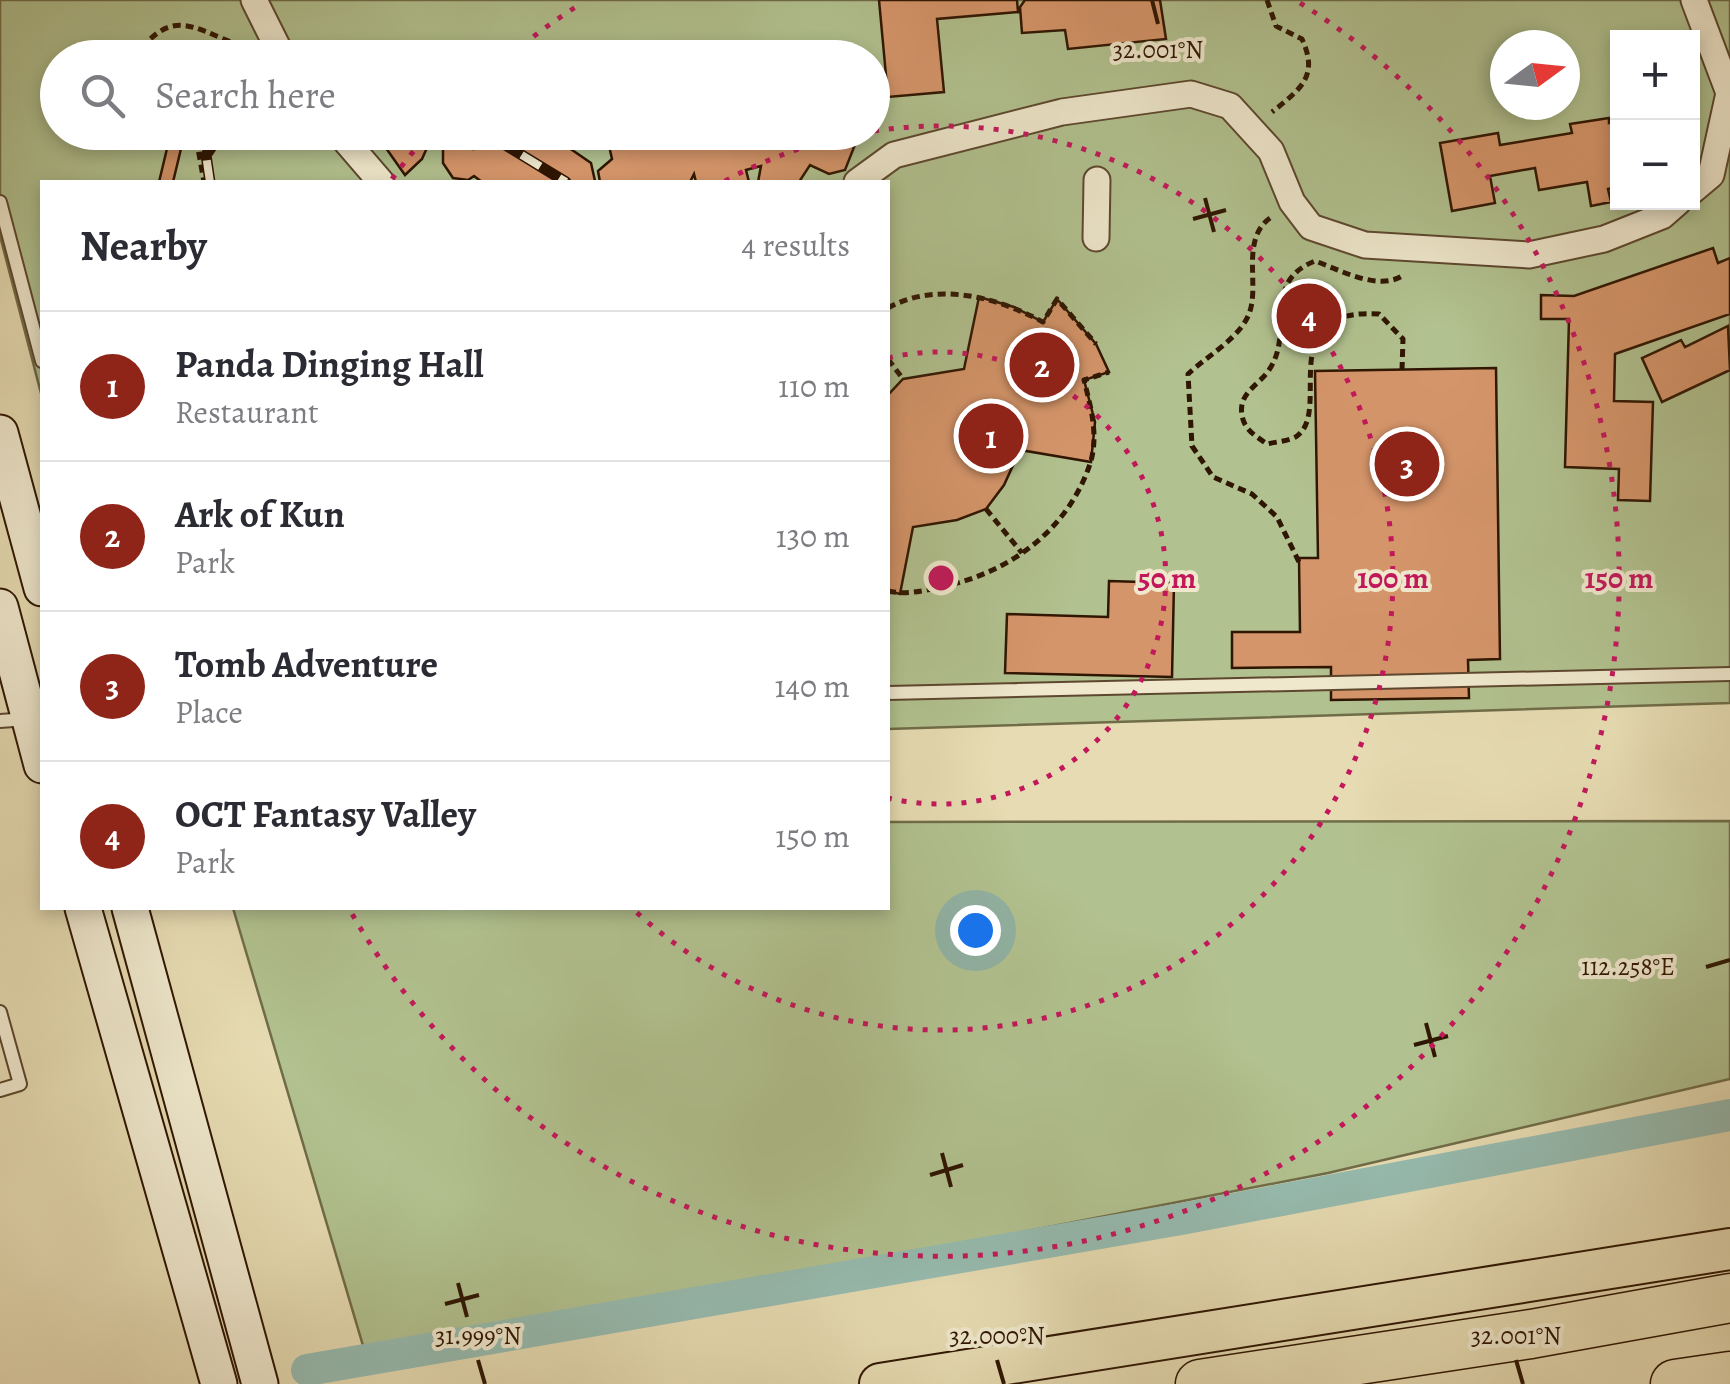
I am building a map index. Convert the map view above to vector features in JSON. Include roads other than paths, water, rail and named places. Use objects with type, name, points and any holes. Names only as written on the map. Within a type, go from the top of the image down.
[{"type":"highway","points":[[1200,1384],[1531,1334],[1730,1298]]},
{"type":"highway","points":[[1677,1384],[1730,1376]]},
{"type":"main road","points":[[880,1384],[1730,1249]]},
{"type":"street","points":[[254,0],[274,40]]},
{"type":"street","points":[[1694,0],[1702,10],[1729,93],[1711,175],[1700,184]]},
{"type":"street","points":[[860,180],[894,155],[1062,112],[1191,94],[1230,106],[1271,151],[1292,202],[1311,228],[1364,245],[1528,254],[1604,239],[1669,210]]},
{"type":"street","points":[[353,150],[379,180]]},
{"type":"street","points":[[1096,238],[1098,180]]},
{"type":"street","points":[[0,432],[40,581]]},
{"type":"street","points":[[0,608],[15,720],[40,762]]},
{"type":"street","points":[[84,910],[219,1384]]},
{"type":"street","points":[[131,910],[260,1384]]},
{"type":"lane","points":[[0,202],[40,352]]},
{"type":"lane","points":[[890,693],[1730,674]]},
{"type":"lane","points":[[0,1012],[20,1084],[0,1090]]},
{"type":"waterway","points":[[307,1370],[1181,1219],[1730,1115]]},
{"type":"railway","points":[[209,150],[206,155],[210,180]]},
{"type":"railway","points":[[514,150],[563,180]]},
{"type":"place","name":"OCT Fantasy Valley","points":[[1309,316]]},
{"type":"place","name":"Ark of Kun","points":[[1042,365]]},
{"type":"place","name":"Panda Dinging Hall","points":[[991,436]]},
{"type":"place","name":"Tomb Adventure","points":[[1407,464]]}]
